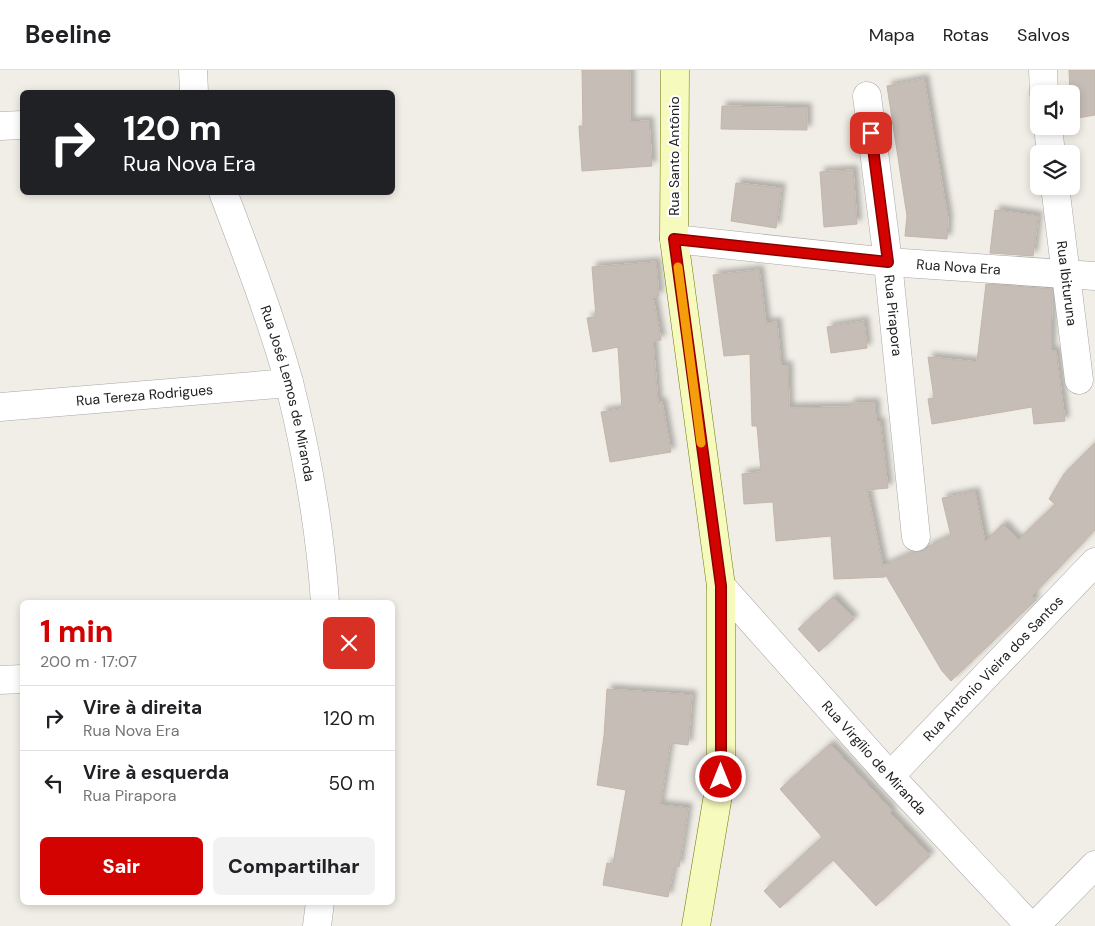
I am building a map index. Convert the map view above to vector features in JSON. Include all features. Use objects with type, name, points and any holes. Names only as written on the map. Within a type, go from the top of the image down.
[{"type":"street","points":[[193,70],[194,90]]},
{"type":"street","name":"Rua Santo Antônio","points":[[675,70],[674,239],[721,586],[721,777],[696,926]]},
{"type":"street","points":[[1043,70],[1044,85]]},
{"type":"street","name":"Rua Pirapora","points":[[867,96],[888,262],[916,536]]},
{"type":"street","points":[[0,126],[20,125]]},
{"type":"street","name":"Rua José Lemos de Miranda","points":[[224,195],[268,313],[289,383],[314,506],[325,600]]},
{"type":"street","name":"Rua Ibituruna","points":[[1056,195],[1079,380]]},
{"type":"street","name":"Rua Nova Era","points":[[674,239],[888,262],[1095,276]]},
{"type":"street","name":"Rua Tereza Rodrigues","points":[[0,407],[289,383]]},
{"type":"street","name":"Rua Antônio Vieira dos Santos","points":[[890,776],[1095,562]]},
{"type":"street","name":"Rua Virgílio de Miranda","points":[[721,586],[890,776],[1030,926]]},
{"type":"street","points":[[0,680],[20,679]]},
{"type":"street","points":[[1035,926],[1095,865]]},
{"type":"street","points":[[317,926],[320,905]]},
{"type":"building","points":[[582,70],[630,70],[630,122],[649,121],[652,166],[582,171],[579,126],[583,126]]},
{"type":"building","points":[[1069,70],[1095,70],[1095,115],[1080,118],[1080,85],[1070,85]]},
{"type":"building","points":[[924,79],[948,219],[947,239],[905,236],[907,216],[887,86]]},
{"type":"building","points":[[722,106],[807,108],[807,130],[721,129]]},
{"type":"building","points":[[853,170],[857,224],[824,227],[820,172]]},
{"type":"building","points":[[736,183],[781,188],[776,228],[731,221]]},
{"type":"building","points":[[995,210],[1038,216],[1033,256],[990,253]]},
{"type":"building","points":[[656,262],[659,296],[653,297],[661,340],[653,341],[658,403],[662,402],[671,452],[610,462],[601,412],[622,409],[618,347],[593,352],[587,318],[596,317],[592,267]]},
{"type":"building","points":[[759,270],[766,323],[777,322],[781,366],[788,366],[789,408],[850,407],[850,403],[875,403],[876,422],[880,422],[888,488],[867,490],[883,566],[914,552],[925,550],[929,546],[951,536],[942,498],[975,492],[985,542],[1003,524],[1018,540],[1055,504],[1049,499],[1064,474],[1095,443],[1095,530],[1032,596],[1036,600],[951,681],[942,671],[885,574],[885,577],[834,579],[831,536],[776,541],[773,502],[744,504],[742,474],[761,472],[757,426],[752,426],[750,354],[724,356],[713,275]]},
{"type":"building","points":[[986,284],[1052,289],[1051,351],[1056,351],[1065,421],[1034,424],[1032,407],[932,424],[928,399],[934,398],[928,357],[977,362]]},
{"type":"building","points":[[864,321],[867,348],[831,353],[827,327]]},
{"type":"building","points":[[833,597],[854,619],[819,652],[798,629]]},
{"type":"building","points":[[607,689],[692,695],[688,745],[670,743],[660,805],[688,808],[679,867],[674,866],[668,897],[603,885],[607,863],[613,864],[626,790],[597,785],[604,736]]},
{"type":"building","points":[[830,744],[892,811],[890,813],[930,856],[876,906],[833,860],[780,908],[764,891],[822,837],[780,789]]},
{"type":"slow traffic","points":[[678,267],[701,443]]},
{"type":"route","points":[[721,777],[721,586],[674,239],[888,262],[871,133]]}]
